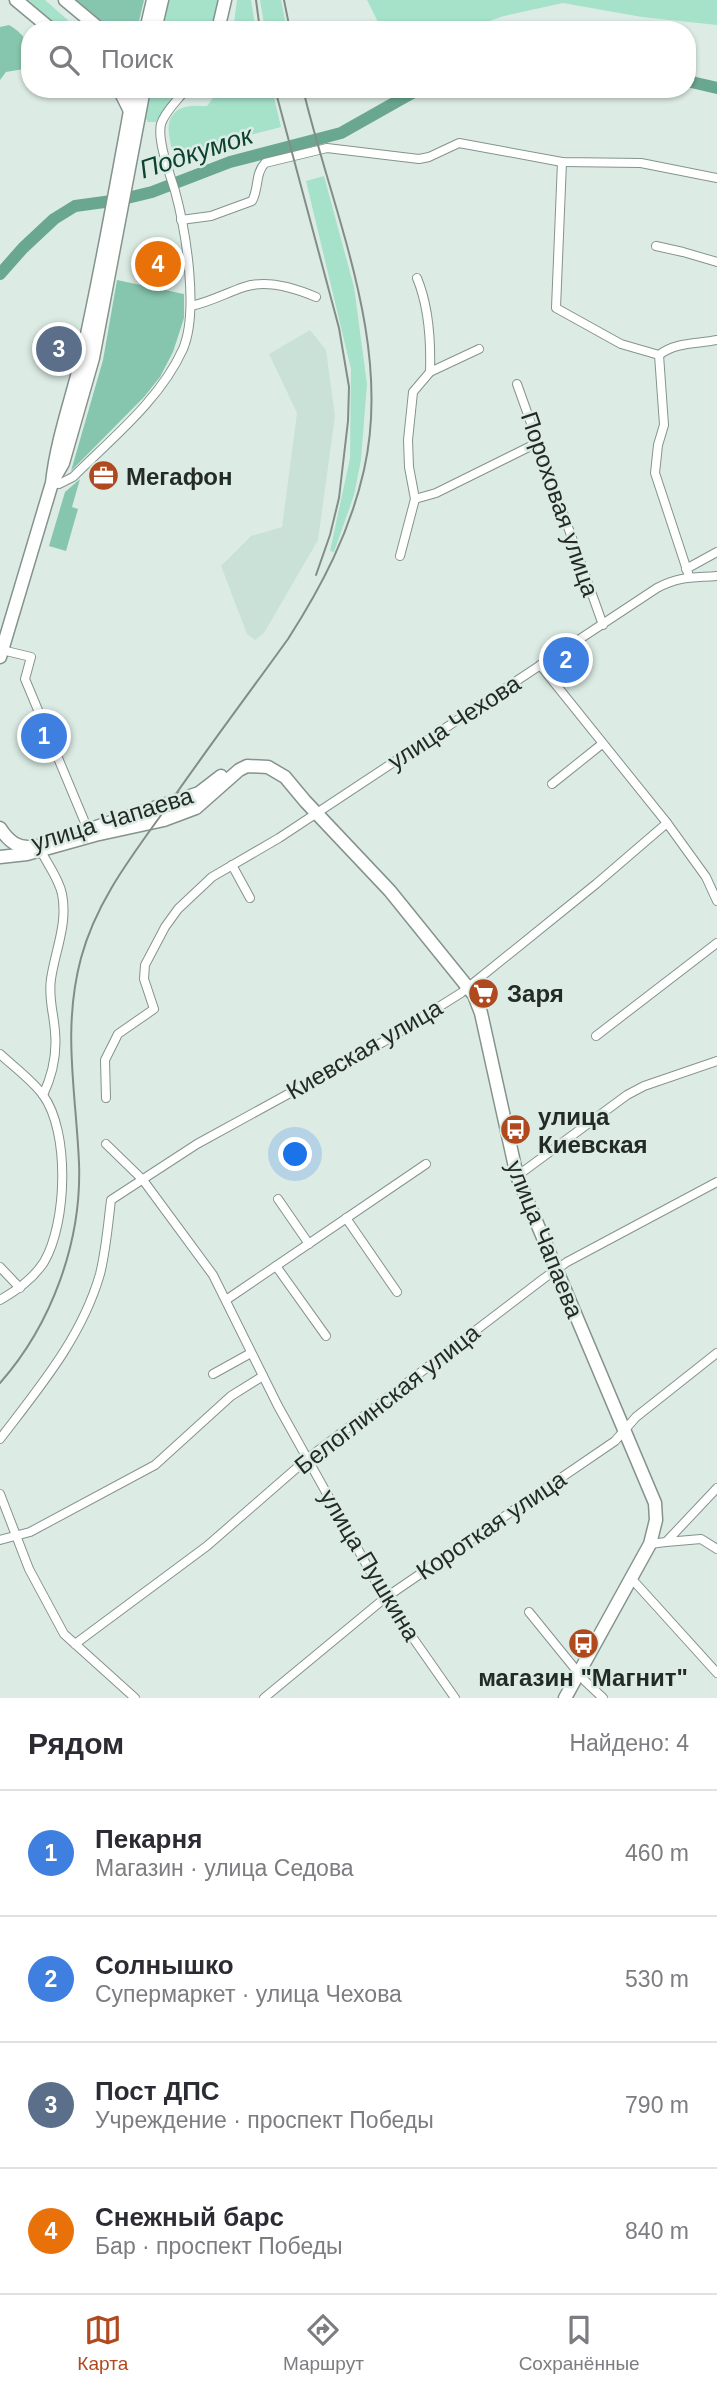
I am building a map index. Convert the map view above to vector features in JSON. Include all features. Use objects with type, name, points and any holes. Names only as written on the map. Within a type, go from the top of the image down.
[{"type":"main road","points":[[16,0],[41,21]]},
{"type":"main road","points":[[53,0],[78,21]]},
{"type":"main road","points":[[65,0],[91,21]]},
{"type":"main road","points":[[148,21],[153,0]]},
{"type":"main road","points":[[157,21],[162,0]]},
{"type":"main road","points":[[220,21],[225,0]]},
{"type":"main road","points":[[229,21],[233,0]]},
{"type":"main road","points":[[103,284],[130,111],[127,98]]},
{"type":"main road","points":[[1,654],[51,483],[54,460],[103,284],[142,98]]},
{"type":"main road","name":"улица Чапаева","points":[[1,835],[20,847],[39,845],[199,793],[240,761],[250,759],[270,760],[287,770],[318,812]]},
{"type":"main road","name":"улица Чапаева","points":[[0,857],[41,851],[95,835],[164,820],[196,808],[247,766],[256,765],[276,770],[318,812],[390,891],[474,995],[481,1013],[517,1176],[655,1503],[656,1520],[650,1544]]},
{"type":"main road","points":[[565,1698],[650,1544]]},
{"type":"street","points":[[51,483],[59,484],[73,477],[154,395],[183,348],[191,306],[178,202],[163,148],[161,126],[164,117],[179,98]]},
{"type":"street","points":[[181,220],[211,216],[252,201],[261,167],[265,163],[327,148],[419,159],[459,143],[562,162],[641,163],[717,178]]},
{"type":"street","points":[[562,162],[556,308],[621,344],[659,355]]},
{"type":"street","points":[[656,246],[717,262]]},
{"type":"street","points":[[417,278],[423,292],[429,332],[430,372]]},
{"type":"street","points":[[191,306],[258,284],[286,287],[316,296]]},
{"type":"street","points":[[687,572],[655,472],[658,445],[664,425],[659,355],[665,349],[717,340]]},
{"type":"street","points":[[400,556],[415,499],[409,467],[409,419],[413,392],[430,372],[479,349]]},
{"type":"street","name":"Пороховая улица","points":[[517,384],[603,625]]},
{"type":"street","points":[[415,499],[436,493],[537,443]]},
{"type":"street","name":"улица Чехова","points":[[106,1098],[105,1060],[118,1034],[154,1009],[144,979],[145,965],[154,945],[178,909],[212,877],[318,812],[657,588],[717,552]]},
{"type":"street","name":"улица Чехова","points":[[687,572],[717,576]]},
{"type":"street","points":[[1,654],[31,657],[25,679],[86,825]]},
{"type":"street","points":[[540,666],[667,823],[706,877],[717,901]]},
{"type":"street","points":[[552,784],[602,744]]},
{"type":"street","name":"Киевская улица","points":[[0,1439],[51,1371],[82,1320],[100,1274],[111,1199],[197,1144],[383,1042],[468,987],[667,823]]},
{"type":"street","points":[[41,851],[62,894],[63,916],[61,938],[51,979],[54,1059],[43,1095]]},
{"type":"street","points":[[232,865],[250,898]]},
{"type":"street","points":[[596,1036],[717,943]]},
{"type":"street","points":[[0,1054],[43,1095],[58,1132],[61,1151],[60,1200],[53,1242],[44,1262],[32,1277],[0,1300]]},
{"type":"street","points":[[517,1176],[627,1095],[644,1086],[717,1061]]},
{"type":"street","name":"улица Пушкина","points":[[106,1144],[143,1180],[213,1275],[307,1460],[385,1598],[455,1698]]},
{"type":"street","points":[[226,1300],[426,1164]]},
{"type":"street","name":"Белоглинская улица","points":[[75,1644],[207,1546],[307,1460],[556,1269],[717,1182]]},
{"type":"street","points":[[278,1199],[309,1244]]},
{"type":"street","points":[[346,1218],[397,1292]]},
{"type":"street","points":[[276,1266],[326,1336]]},
{"type":"street","points":[[0,1267],[20,1288]]},
{"type":"street","points":[[213,1374],[251,1353]]},
{"type":"street","name":"Короткая улица","points":[[264,1698],[385,1598],[615,1441],[636,1418],[717,1353]]},
{"type":"street","points":[[0,1541],[91,1501],[155,1465],[231,1396],[263,1376]]},
{"type":"street","points":[[666,1542],[717,1488]]},
{"type":"street","points":[[0,1494],[29,1569],[64,1634],[135,1698]]},
{"type":"street","points":[[650,1544],[701,1539],[717,1549]]},
{"type":"street","points":[[631,1578],[717,1673]]},
{"type":"street","points":[[529,1612],[603,1698]]},
{"type":"shaded area","points":[[310,330],[326,350],[335,416],[318,540],[264,633],[255,640],[247,634],[221,566],[251,536],[282,527],[297,413],[269,354]]},
{"type":"green space","points":[[24,0],[45,0],[69,21],[48,21]]},
{"type":"green space","points":[[75,0],[144,0],[139,21],[101,21]]},
{"type":"green space","points":[[169,0],[219,0],[214,21],[165,21]]},
{"type":"green space","points":[[237,0],[251,0],[254,21],[234,21]]},
{"type":"green space","points":[[260,0],[281,0],[285,21],[264,21]]},
{"type":"green space","points":[[367,0],[717,0],[717,25],[642,17],[563,3],[489,21],[378,21]]},
{"type":"green space","points":[[9,25],[21,34],[21,70],[6,72],[0,80],[0,27]]},
{"type":"green space","points":[[133,98],[172,98],[156,122],[148,122]]},
{"type":"green space","points":[[213,98],[274,98],[281,127],[174,155],[169,127],[172,115],[185,107],[207,106]]},
{"type":"green space","points":[[324,176],[354,287],[367,384],[361,460],[354,495],[334,552],[330,551],[350,458],[351,369],[306,181]]},
{"type":"green space","points":[[117,280],[184,294],[184,318],[173,352],[160,377],[144,397],[71,471],[103,360]]},
{"type":"green space","points":[[80,479],[72,507],[78,509],[66,551],[49,546],[65,492]]},
{"type":"waterway","name":"Подкумок","points":[[696,83],[717,88]]},
{"type":"waterway","name":"Подкумок","points":[[0,274],[54,219],[75,206],[152,192],[230,162],[341,133],[403,98]]},
{"type":"railway","points":[[256,0],[259,21]]},
{"type":"railway","points":[[284,0],[288,21]]},
{"type":"railway","points":[[277,98],[339,328],[349,387],[339,498],[316,575]]},
{"type":"railway","points":[[0,1383],[35,1335],[49,1308],[69,1251],[75,1222],[79,1163],[72,1060],[72,1010],[75,984],[88,937],[105,899],[127,863],[300,619],[343,537],[364,470],[371,422],[371,374],[365,326],[343,230],[305,98]]},
{"type":"place","name":"Снежный барс","points":[[158,264]]},
{"type":"place","name":"Пост ДПС","points":[[59,349]]},
{"type":"place","name":"Мегафон","points":[[103,476]]},
{"type":"place","name":"Солнышко","points":[[566,660]]},
{"type":"place","name":"Пекарня","points":[[44,736]]},
{"type":"place","name":"Заря","points":[[484,993]]},
{"type":"place","name":"улица Киевская","points":[[515,1130]]},
{"type":"place","name":"магазин \"Магнит\"","points":[[583,1643]]}]
